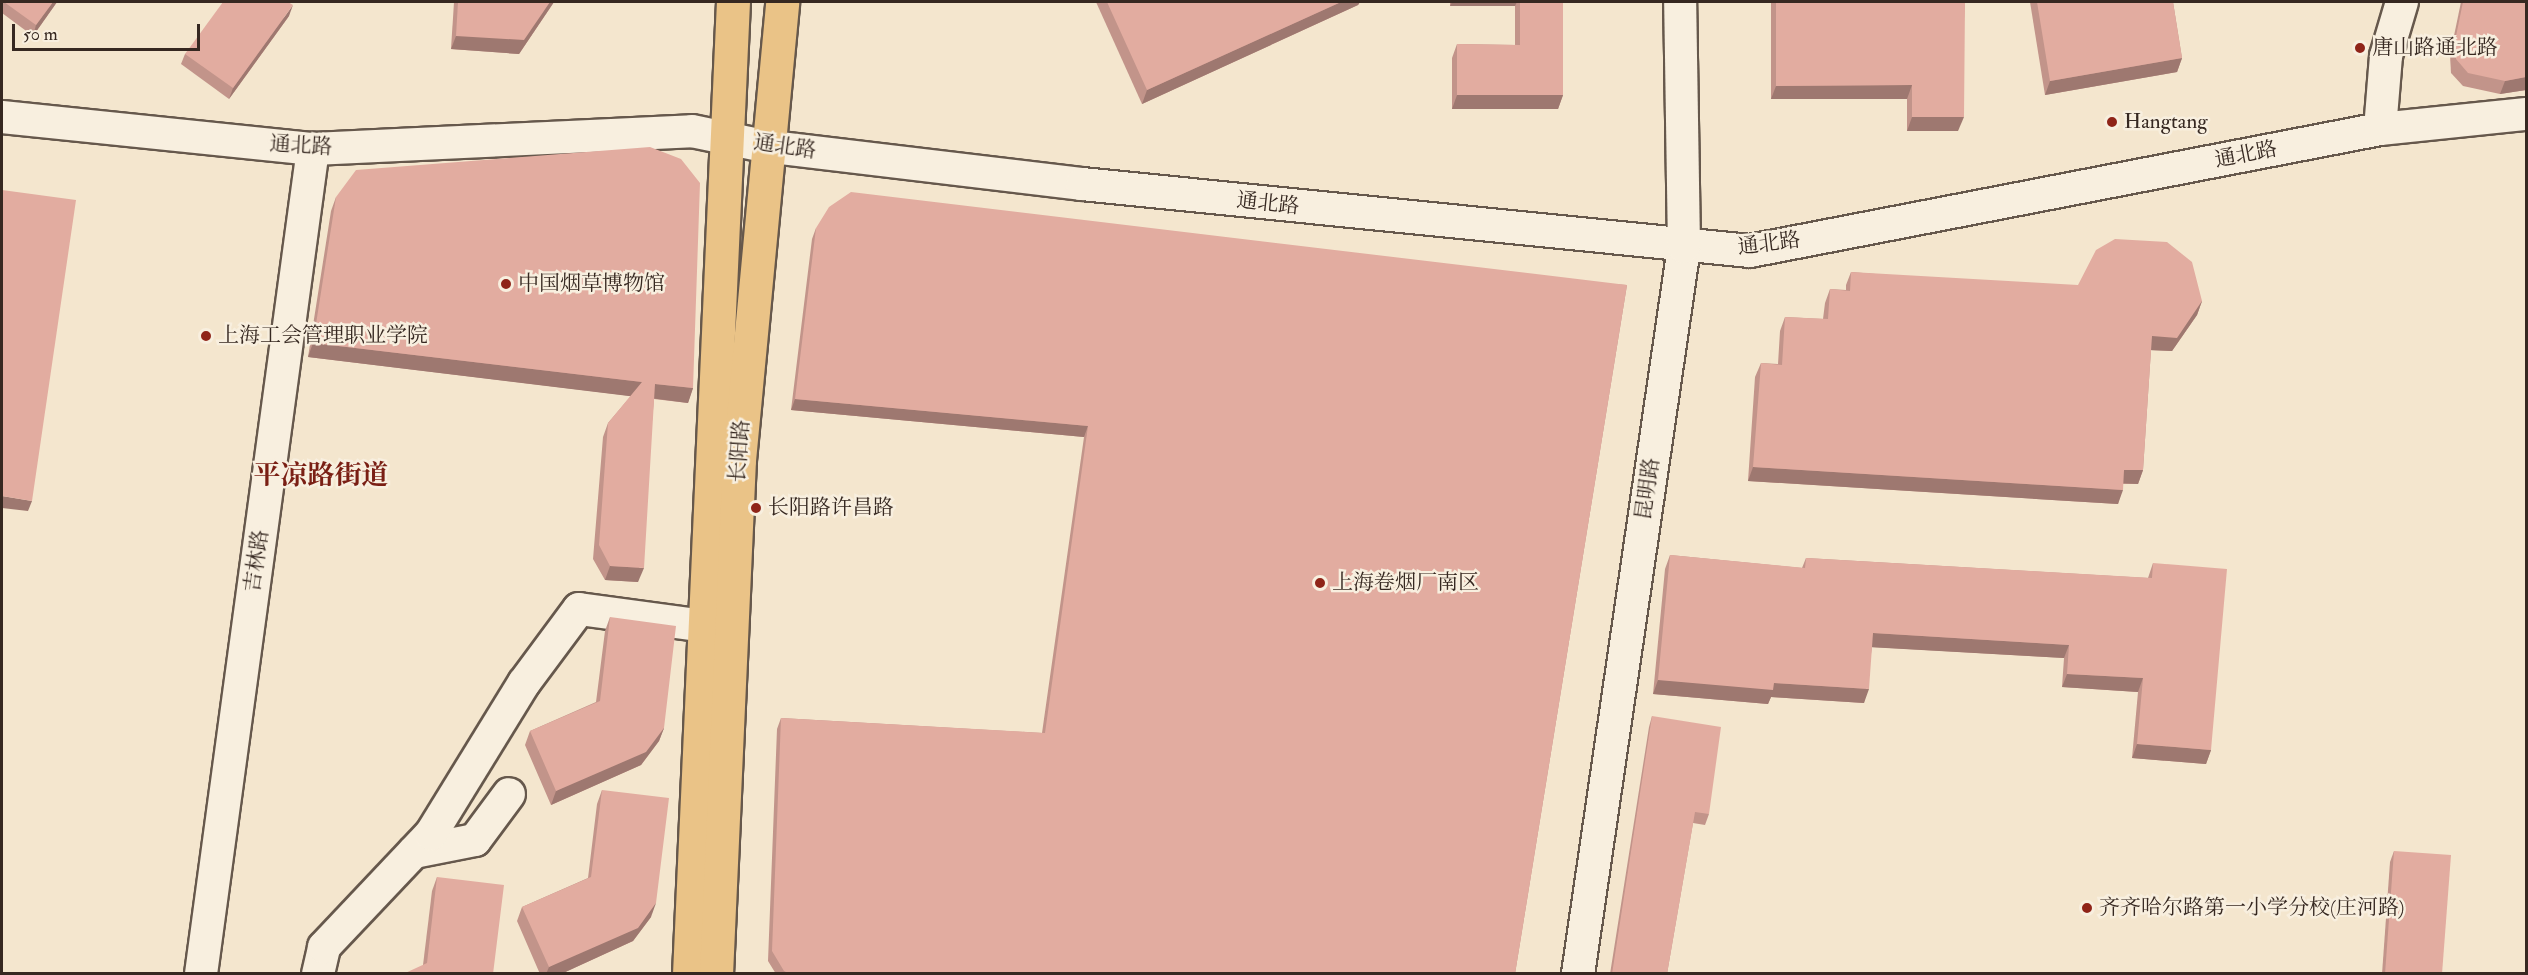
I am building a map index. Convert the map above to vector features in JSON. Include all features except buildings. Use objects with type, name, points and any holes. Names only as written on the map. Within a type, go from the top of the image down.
[{"type":"main road","name":"长阳路","points":[[689,974],[725,138],[733,2]]},
{"type":"main road","name":"长阳路","points":[[716,974],[739,460],[765,146],[782,2]]},
{"type":"street","name":"昆明路","points":[[1578,974],[1684,247],[1680,2]]},
{"type":"street","points":[[2380,129],[2386,56],[2402,2]]},
{"type":"street","name":"通北路","points":[[2,117],[313,150],[692,131],[765,146],[1684,247],[1750,251],[2380,129],[2526,114]]},
{"type":"street","name":"吉林路","points":[[201,974],[313,150]]},
{"type":"street","points":[[318,974],[324,947],[431,834],[524,683],[579,609],[705,626]]},
{"type":"street","points":[[414,852],[475,840],[509,794]]},
{"type":"place","name":"唐山路通北路","points":[[2360,48]]},
{"type":"place","name":"Hangtang","points":[[2112,122]]},
{"type":"place","name":"中国烟草博物馆","points":[[506,284]]},
{"type":"place","name":"上海工会管理职业学院","points":[[206,336]]},
{"type":"place","name":"长阳路许昌路","points":[[756,508]]},
{"type":"place","name":"上海卷烟厂南区","points":[[1320,583]]},
{"type":"place","name":"齐齐哈尔路第一小学分校(庄河路)","points":[[2087,908]]},
{"type":"district","name":"平凉路街道","points":[[321,476]]}]
